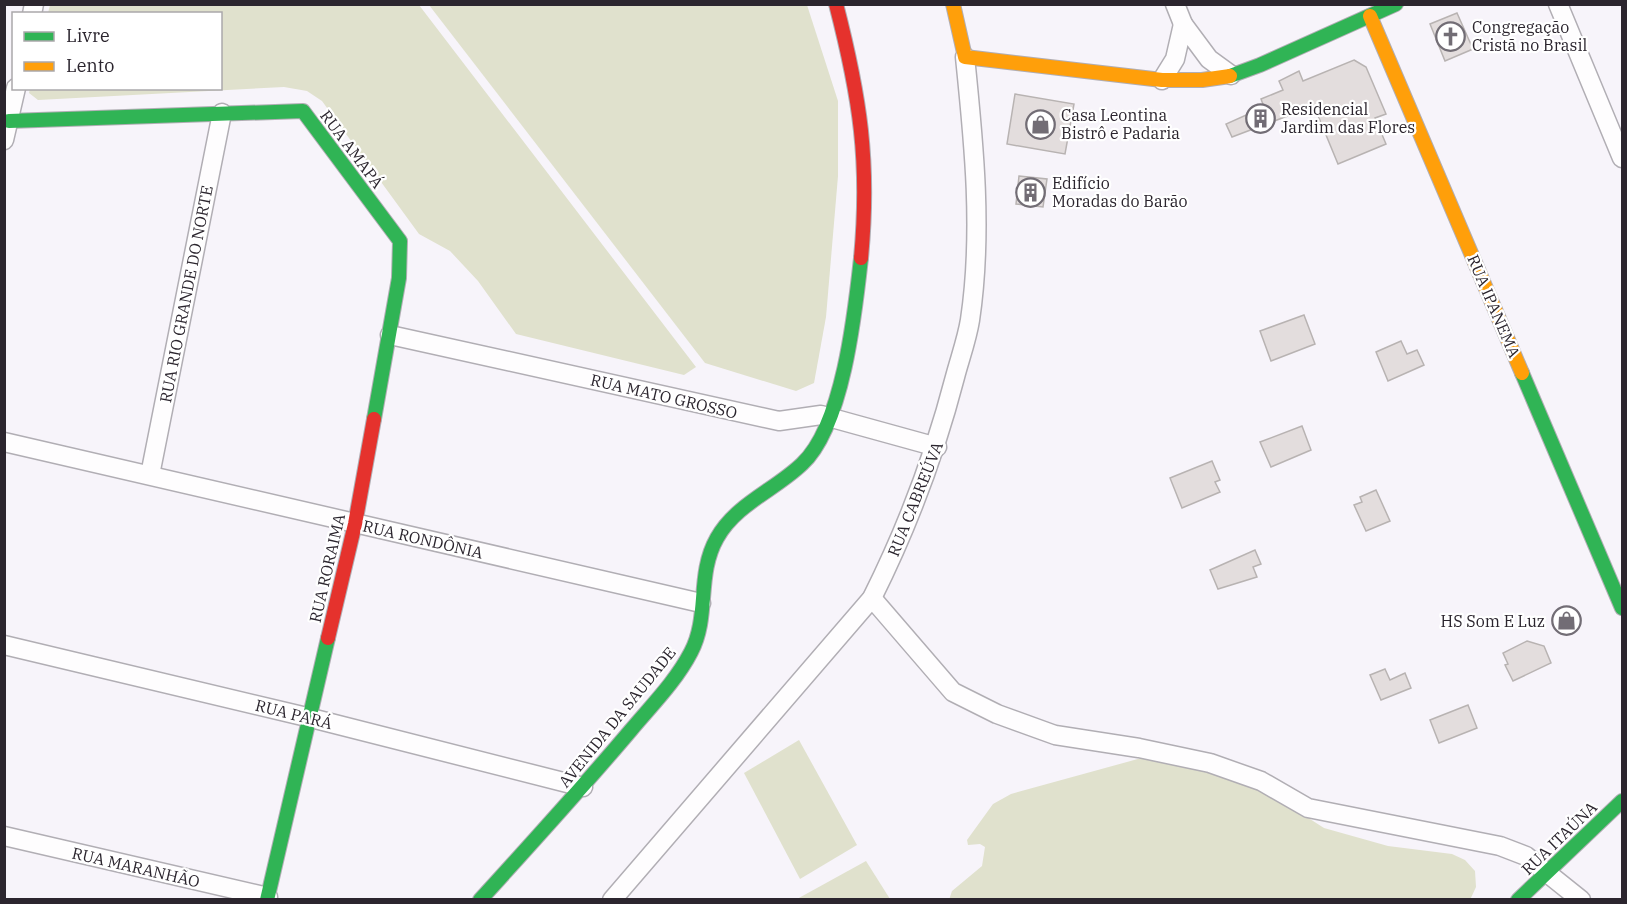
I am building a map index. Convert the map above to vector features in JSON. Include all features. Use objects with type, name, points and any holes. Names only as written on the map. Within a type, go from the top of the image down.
[{"type":"street","name":"AVENIDA DA SAUDADE","points":[[480,900],[582,787],[681,670],[700,628],[700,603],[708,558],[719,535],[739,510],[798,468],[814,452],[823,437],[856,309],[862,240],[865,155],[854,73],[836,4]]},
{"type":"street","name":"RUA CABREÚVA","points":[[612,900],[872,598],[898,547],[937,447],[970,321],[976,252],[975,153],[965,57],[953,4]]},
{"type":"street","points":[[1175,4],[1183,24],[1209,59],[1231,75]]},
{"type":"street","points":[[965,57],[1162,80],[1202,80],[1231,75],[1260,65],[1367,10],[1396,4]]},
{"type":"street","points":[[1558,4],[1623,158]]},
{"type":"street","name":"RUA IPANEMA","points":[[1367,10],[1623,608]]},
{"type":"street","points":[[1162,80],[1175,59],[1183,24]]},
{"type":"street","points":[[4,140],[16,90]]},
{"type":"street","name":"RUA AMAPÁ","points":[[9,121],[303,111],[399,241]]},
{"type":"street","name":"RUA RIO GRANDE DO NORTE","points":[[150,475],[222,113]]},
{"type":"street","name":"RUA RORAIMA","points":[[267,898],[355,524],[399,278],[399,241]]},
{"type":"street","name":"RUA MATO GROSSO","points":[[390,335],[779,421],[821,415],[937,447]]},
{"type":"street","name":"RUA RONDÔNIA","points":[[4,442],[700,603]]},
{"type":"street","points":[[872,598],[953,692],[998,714],[1055,735],[1139,748],[1210,763],[1261,781],[1308,808],[1500,846],[1526,856],[1581,900]]},
{"type":"street","name":"RUA PARÁ","points":[[4,645],[311,718],[582,787]]},
{"type":"street","name":"RUA ITAÚNA","points":[[1518,900],[1623,801]]},
{"type":"street","name":"RUA MARANHÃO","points":[[4,836],[267,898]]},
{"type":"green space","points":[[50,5],[419,5],[696,367],[684,375],[516,334],[478,281],[450,251],[419,234],[322,101],[307,91],[284,87],[38,100],[29,93],[30,90],[222,90],[222,12],[48,12]]},
{"type":"green space","points":[[429,5],[807,5],[838,101],[838,176],[826,317],[814,383],[796,391],[705,363]]},
{"type":"green space","points":[[799,740],[857,845],[800,879],[744,773]]},
{"type":"green space","points":[[1145,757],[1246,770],[1299,812],[1324,828],[1388,846],[1452,854],[1465,860],[1475,871],[1476,887],[1470,900],[949,900],[952,891],[982,866],[985,847],[980,844],[968,845],[967,840],[993,804],[1011,794]]},
{"type":"green space","points":[[866,861],[890,899],[797,899]]},
{"type":"building","name":"Congregação Cristã no Brasil","points":[[1457,13],[1473,49],[1445,61],[1430,24]]},
{"type":"building","points":[[1354,60],[1366,67],[1386,114],[1375,118],[1386,144],[1338,164],[1314,106],[1232,137],[1226,124],[1264,107],[1261,99],[1283,90],[1279,81],[1299,71],[1303,81]]},
{"type":"building","name":"Casa Leontina Bistrô e Padaria","points":[[1015,94],[1074,104],[1065,154],[1007,144]]},
{"type":"building","name":"Edifício Moradas do Barão","points":[[1019,176],[1047,179],[1043,207],[1016,204]]},
{"type":"building","points":[[1304,315],[1315,344],[1271,361],[1260,331]]},
{"type":"building","points":[[1401,341],[1407,354],[1417,350],[1424,365],[1388,381],[1376,352]]},
{"type":"building","points":[[1302,426],[1311,450],[1271,467],[1260,442]]},
{"type":"building","points":[[1212,461],[1220,480],[1215,482],[1220,492],[1182,508],[1170,478]]},
{"type":"building","points":[[1376,490],[1390,521],[1366,531],[1354,505],[1362,502],[1360,497]]},
{"type":"building","points":[[1255,550],[1261,564],[1253,567],[1257,577],[1218,589],[1210,570]]},
{"type":"building","points":[[1527,641],[1544,646],[1551,663],[1513,681],[1505,665],[1508,664],[1503,653]]},
{"type":"building","points":[[1385,669],[1390,680],[1405,673],[1411,688],[1381,700],[1370,675]]},
{"type":"building","points":[[1468,705],[1477,728],[1439,743],[1430,720]]},
{"type":"traffic: fast","points":[[1230,76],[1260,65],[1396,4]]},
{"type":"traffic: fast","points":[[9,121],[303,111],[400,241],[399,278],[374,419]]},
{"type":"traffic: fast","points":[[480,900],[613,752],[685,663],[697,638],[711,552],[725,526],[745,506],[802,464],[816,446],[828,424],[845,367],[861,258]]},
{"type":"traffic: fast","points":[[1522,373],[1622,608]]},
{"type":"traffic: fast","points":[[267,900],[328,638]]},
{"type":"traffic: fast","points":[[1518,900],[1622,801]]},
{"type":"traffic: slow","points":[[953,4],[965,57],[1162,80],[1202,80],[1230,76]]},
{"type":"traffic: slow","points":[[1370,16],[1522,373]]},
{"type":"traffic: jam","points":[[836,4],[851,69],[861,130],[864,191],[861,258]]},
{"type":"traffic: jam","points":[[328,638],[355,524],[374,419]]},
{"type":"place","name":"Congregação Cristã no Brasil","points":[[1451,36]]},
{"type":"place","name":"Residencial Jardim das Flores","points":[[1260,118]]},
{"type":"place","name":"Casa Leontina Bistrô e Padaria","points":[[1040,124]]},
{"type":"place","name":"Edifício Moradas do Barão","points":[[1031,192]]},
{"type":"place","name":"HS Som E Luz","points":[[1566,621]]}]
